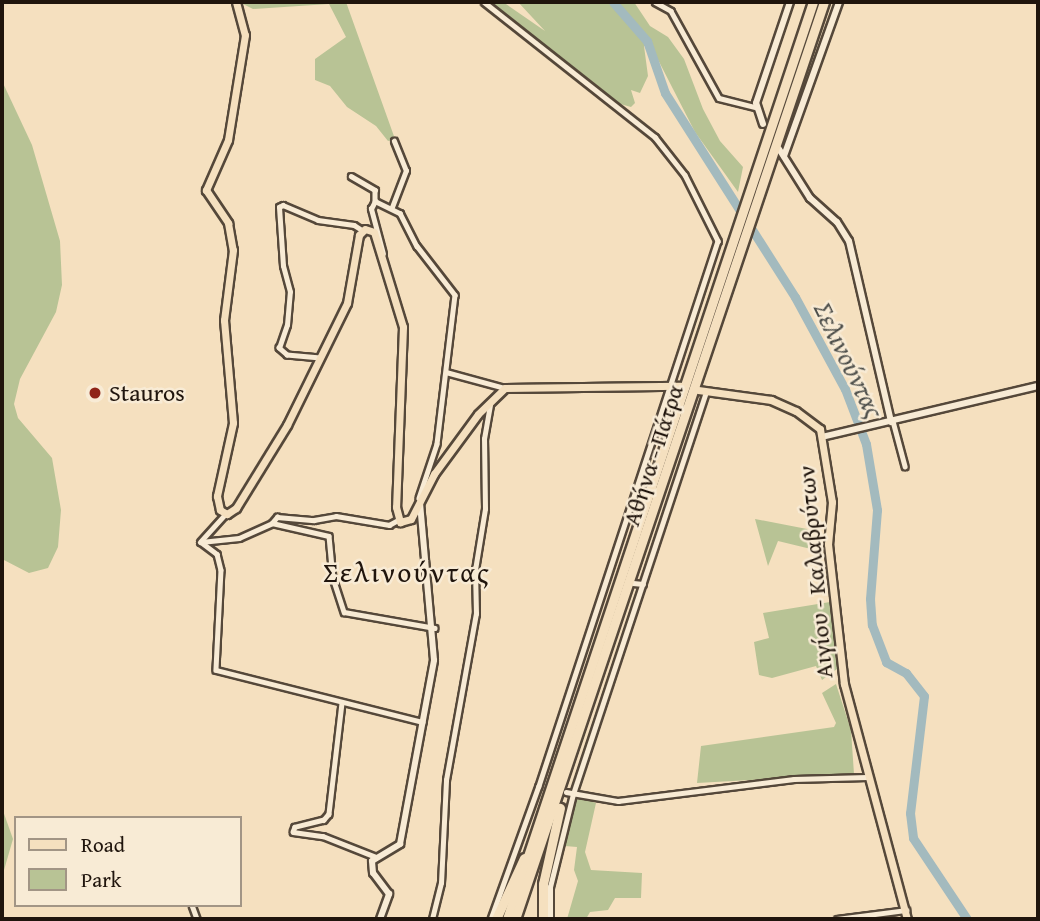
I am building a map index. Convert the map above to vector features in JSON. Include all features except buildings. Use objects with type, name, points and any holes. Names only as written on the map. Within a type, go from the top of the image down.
[{"type":"highway","name":"Αθήνα - Πάτρα","points":[[507,919],[535,843],[813,2]]},
{"type":"highway","name":"Αθήνα - Πάτρα","points":[[515,919],[568,769],[824,2]]},
{"type":"highway","points":[[543,919],[543,884],[568,769]]},
{"type":"highway","points":[[493,919],[535,843]]},
{"type":"main road","points":[[236,2],[244,19],[244,40],[228,140],[206,190],[228,223],[233,250],[224,320],[233,424],[217,500],[227,514],[236,508],[281,433],[347,303],[362,230],[374,232],[403,327],[398,520],[411,519],[419,498],[490,400],[505,388],[598,390],[677,386]]},
{"type":"main road","name":"Αιγίου - Καλαβρύτων","points":[[702,390],[787,406],[818,427],[822,437],[832,502],[828,544],[844,684],[907,919]]},
{"type":"street","points":[[484,2],[655,137],[684,175],[718,241],[677,386],[606,584],[493,919]]},
{"type":"street","points":[[655,2],[671,11]]},
{"type":"street","points":[[668,2],[719,97],[756,107]]},
{"type":"street","points":[[762,124],[756,107],[790,2]]},
{"type":"street","points":[[784,156],[839,2]]},
{"type":"street","points":[[393,207],[406,171],[394,141]]},
{"type":"street","points":[[779,149],[815,205],[837,222],[849,241],[905,466]]},
{"type":"street","points":[[351,176],[375,190],[375,201],[371,209],[383,258]]},
{"type":"street","points":[[375,201],[393,207],[404,217],[417,246],[455,295],[437,444],[419,498],[422,551],[435,628],[434,663],[400,844],[376,858],[373,873],[389,894],[380,919]]},
{"type":"street","points":[[320,358],[287,355],[279,348],[287,325],[290,292],[283,266],[279,207],[284,205],[318,220],[354,225],[362,230]]},
{"type":"street","points":[[446,372],[505,388]]},
{"type":"street","points":[[822,437],[1038,386]]},
{"type":"street","points":[[550,919],[550,887],[573,794],[702,390]]},
{"type":"street","points":[[432,919],[440,883],[446,780],[476,614],[475,570],[485,509],[484,439],[490,400]]},
{"type":"street","points":[[201,542],[227,514]]},
{"type":"street","points":[[201,542],[239,538],[272,523],[277,517],[314,520],[339,517],[388,525],[398,520]]},
{"type":"street","points":[[272,523],[330,538],[332,574],[344,612],[435,628]]},
{"type":"street","points":[[201,542],[217,554],[221,570],[216,670],[423,722]]},
{"type":"street","points":[[633,583],[642,584]]},
{"type":"street","points":[[606,584],[614,584]]},
{"type":"street","points":[[342,703],[329,814],[324,820],[295,827],[293,832],[323,836],[376,858]]},
{"type":"street","points":[[566,792],[618,801],[794,779],[867,777]]},
{"type":"street","points":[[539,786],[548,788]]},
{"type":"street","points":[[838,919],[906,910]]},
{"type":"green space","points":[[239,2],[346,2],[395,139],[388,141],[376,126],[347,107],[330,86],[315,80],[315,59],[346,37],[329,4],[253,9]]},
{"type":"green space","points":[[493,2],[503,2],[545,31],[518,2],[634,2],[650,26],[668,37],[684,59],[703,109],[720,141],[743,167],[738,192],[695,132],[650,44],[644,46],[648,76],[640,93],[631,90],[635,103],[631,107],[613,102],[494,7]]},
{"type":"green space","points":[[2,81],[32,145],[60,241],[62,285],[56,312],[20,379],[14,404],[18,418],[52,458],[61,510],[58,547],[48,568],[29,573],[2,559]]},
{"type":"green space","points":[[755,519],[807,529],[814,541],[811,549],[778,541],[768,566]]},
{"type":"green space","points":[[830,602],[837,669],[822,680],[816,666],[772,678],[759,675],[754,642],[769,638],[763,613]]},
{"type":"green space","points":[[836,684],[851,730],[854,774],[697,783],[701,746],[834,727],[836,723],[822,693]]},
{"type":"green space","points":[[575,796],[596,803],[585,852],[591,870],[642,873],[641,898],[615,898],[608,910],[590,912],[586,919],[567,919],[578,881],[574,870],[577,847],[565,846]]},
{"type":"green space","points":[[2,808],[13,839],[2,877]]},
{"type":"waterway","name":"Σελινούντας","points":[[613,2],[647,41],[665,93],[795,297],[845,389],[866,444],[877,510],[870,599],[872,625],[886,662],[906,673],[924,696],[910,813],[913,838],[967,919]]},
{"type":"place","name":"Stauros","points":[[95,393]]},
{"type":"district","name":"Σελινούντας","points":[[407,572]]}]
